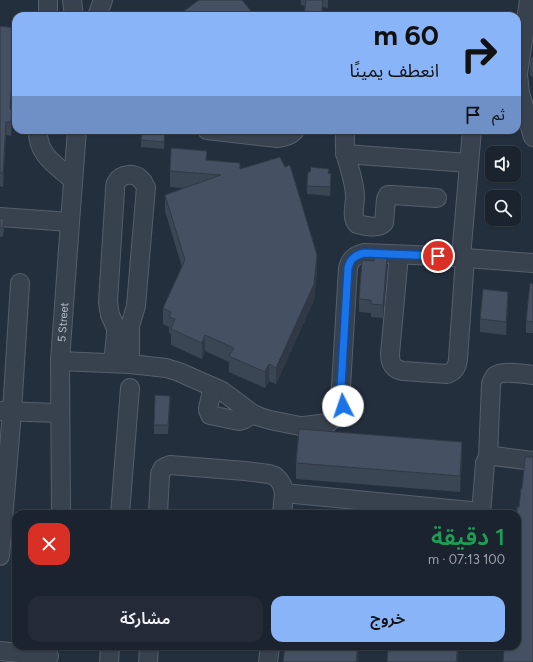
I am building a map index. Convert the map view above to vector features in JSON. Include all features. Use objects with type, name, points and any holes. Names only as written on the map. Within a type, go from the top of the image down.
[{"type":"street","points":[[48,0],[48,12]]},
{"type":"street","points":[[72,0],[74,12]]},
{"type":"street","points":[[98,12],[103,0]]},
{"type":"street","points":[[521,54],[529,0]]},
{"type":"street","points":[[521,72],[533,62]]},
{"type":"street","points":[[521,96],[533,137]]},
{"type":"street","points":[[38,134],[39,144],[46,156],[73,180]]},
{"type":"street","name":"5 Street","points":[[61,510],[60,361],[77,134]]},
{"type":"street","points":[[242,134],[277,138],[291,134]]},
{"type":"street","points":[[346,134],[345,154],[355,189],[354,218],[357,224],[376,226],[382,225],[384,223],[386,199],[388,195],[437,198]]},
{"type":"street","points":[[399,254],[390,359],[394,368],[398,370],[432,373],[447,374],[452,372],[456,369],[457,364],[472,134]]},
{"type":"street","points":[[345,154],[469,163]]},
{"type":"street","points":[[121,364],[122,323],[136,306],[146,187],[142,180],[136,175],[128,174],[122,177],[117,183],[115,190],[108,302],[110,315],[122,323]]},
{"type":"street","points":[[0,216],[70,222]]},
{"type":"street","points":[[60,361],[166,368],[179,372],[222,391],[252,414],[270,420],[330,430],[338,425],[343,414],[341,387],[348,268],[349,262],[353,257],[364,253],[399,254],[533,263]]},
{"type":"street","points":[[0,556],[6,411],[20,283]]},
{"type":"street","points":[[481,510],[485,463],[488,457],[491,384],[500,373],[533,375]]},
{"type":"street","points":[[213,387],[208,408],[210,415],[239,421],[252,414]]},
{"type":"street","points":[[120,510],[130,388]]},
{"type":"street","points":[[6,411],[60,413]]},
{"type":"street","points":[[488,457],[494,456],[533,461]]},
{"type":"street","points":[[158,510],[161,471],[163,468],[170,465],[205,467],[269,474],[275,476],[279,480],[284,493],[282,510]]},
{"type":"street","points":[[284,493],[451,510]]},
{"type":"street","points":[[108,662],[110,650]]},
{"type":"street","points":[[148,662],[149,650]]},
{"type":"street","points":[[268,662],[270,650]]},
{"type":"street","points":[[0,651],[49,655]]},
{"type":"building","points":[[199,0],[242,0],[252,12],[182,12]]},
{"type":"building","points":[[306,0],[323,0],[322,12],[304,12]]},
{"type":"building","points":[[0,26],[12,28],[12,82],[10,109],[12,109],[11,122],[6,122],[3,173],[0,173]]},
{"type":"building","points":[[142,134],[165,134],[164,142],[141,140]]},
{"type":"building","points":[[171,148],[207,151],[206,160],[240,163],[240,169],[280,157],[285,167],[290,165],[317,255],[314,284],[276,368],[269,364],[265,372],[229,356],[234,348],[205,335],[202,343],[171,329],[175,319],[169,317],[171,312],[163,308],[185,260],[165,195],[221,175],[170,171]]},
{"type":"building","points":[[311,167],[329,169],[328,173],[331,174],[330,187],[307,186],[308,172],[310,172]]},
{"type":"building","points":[[0,218],[4,219],[3,228],[0,228]]},
{"type":"building","points":[[374,257],[387,258],[383,305],[371,304],[371,300],[359,299],[362,260],[374,261]]},
{"type":"building","points":[[530,283],[533,284],[533,322],[526,321]]},
{"type":"building","points":[[483,289],[508,292],[506,322],[480,319]]},
{"type":"building","points":[[155,395],[170,396],[168,425],[154,425]]},
{"type":"building","points":[[299,429],[462,442],[460,476],[296,463]]},
{"type":"building","points":[[525,457],[533,457],[533,662],[503,662],[504,650],[521,650],[521,510],[517,510],[517,507],[519,507],[521,488],[522,489]]},
{"type":"building","points":[[284,650],[358,650],[356,662],[283,662]]},
{"type":"building","points":[[388,650],[458,650],[456,662],[387,662]]},
{"type":"route","points":[[343,406],[341,387],[349,262],[353,257],[364,253],[438,256]]}]
